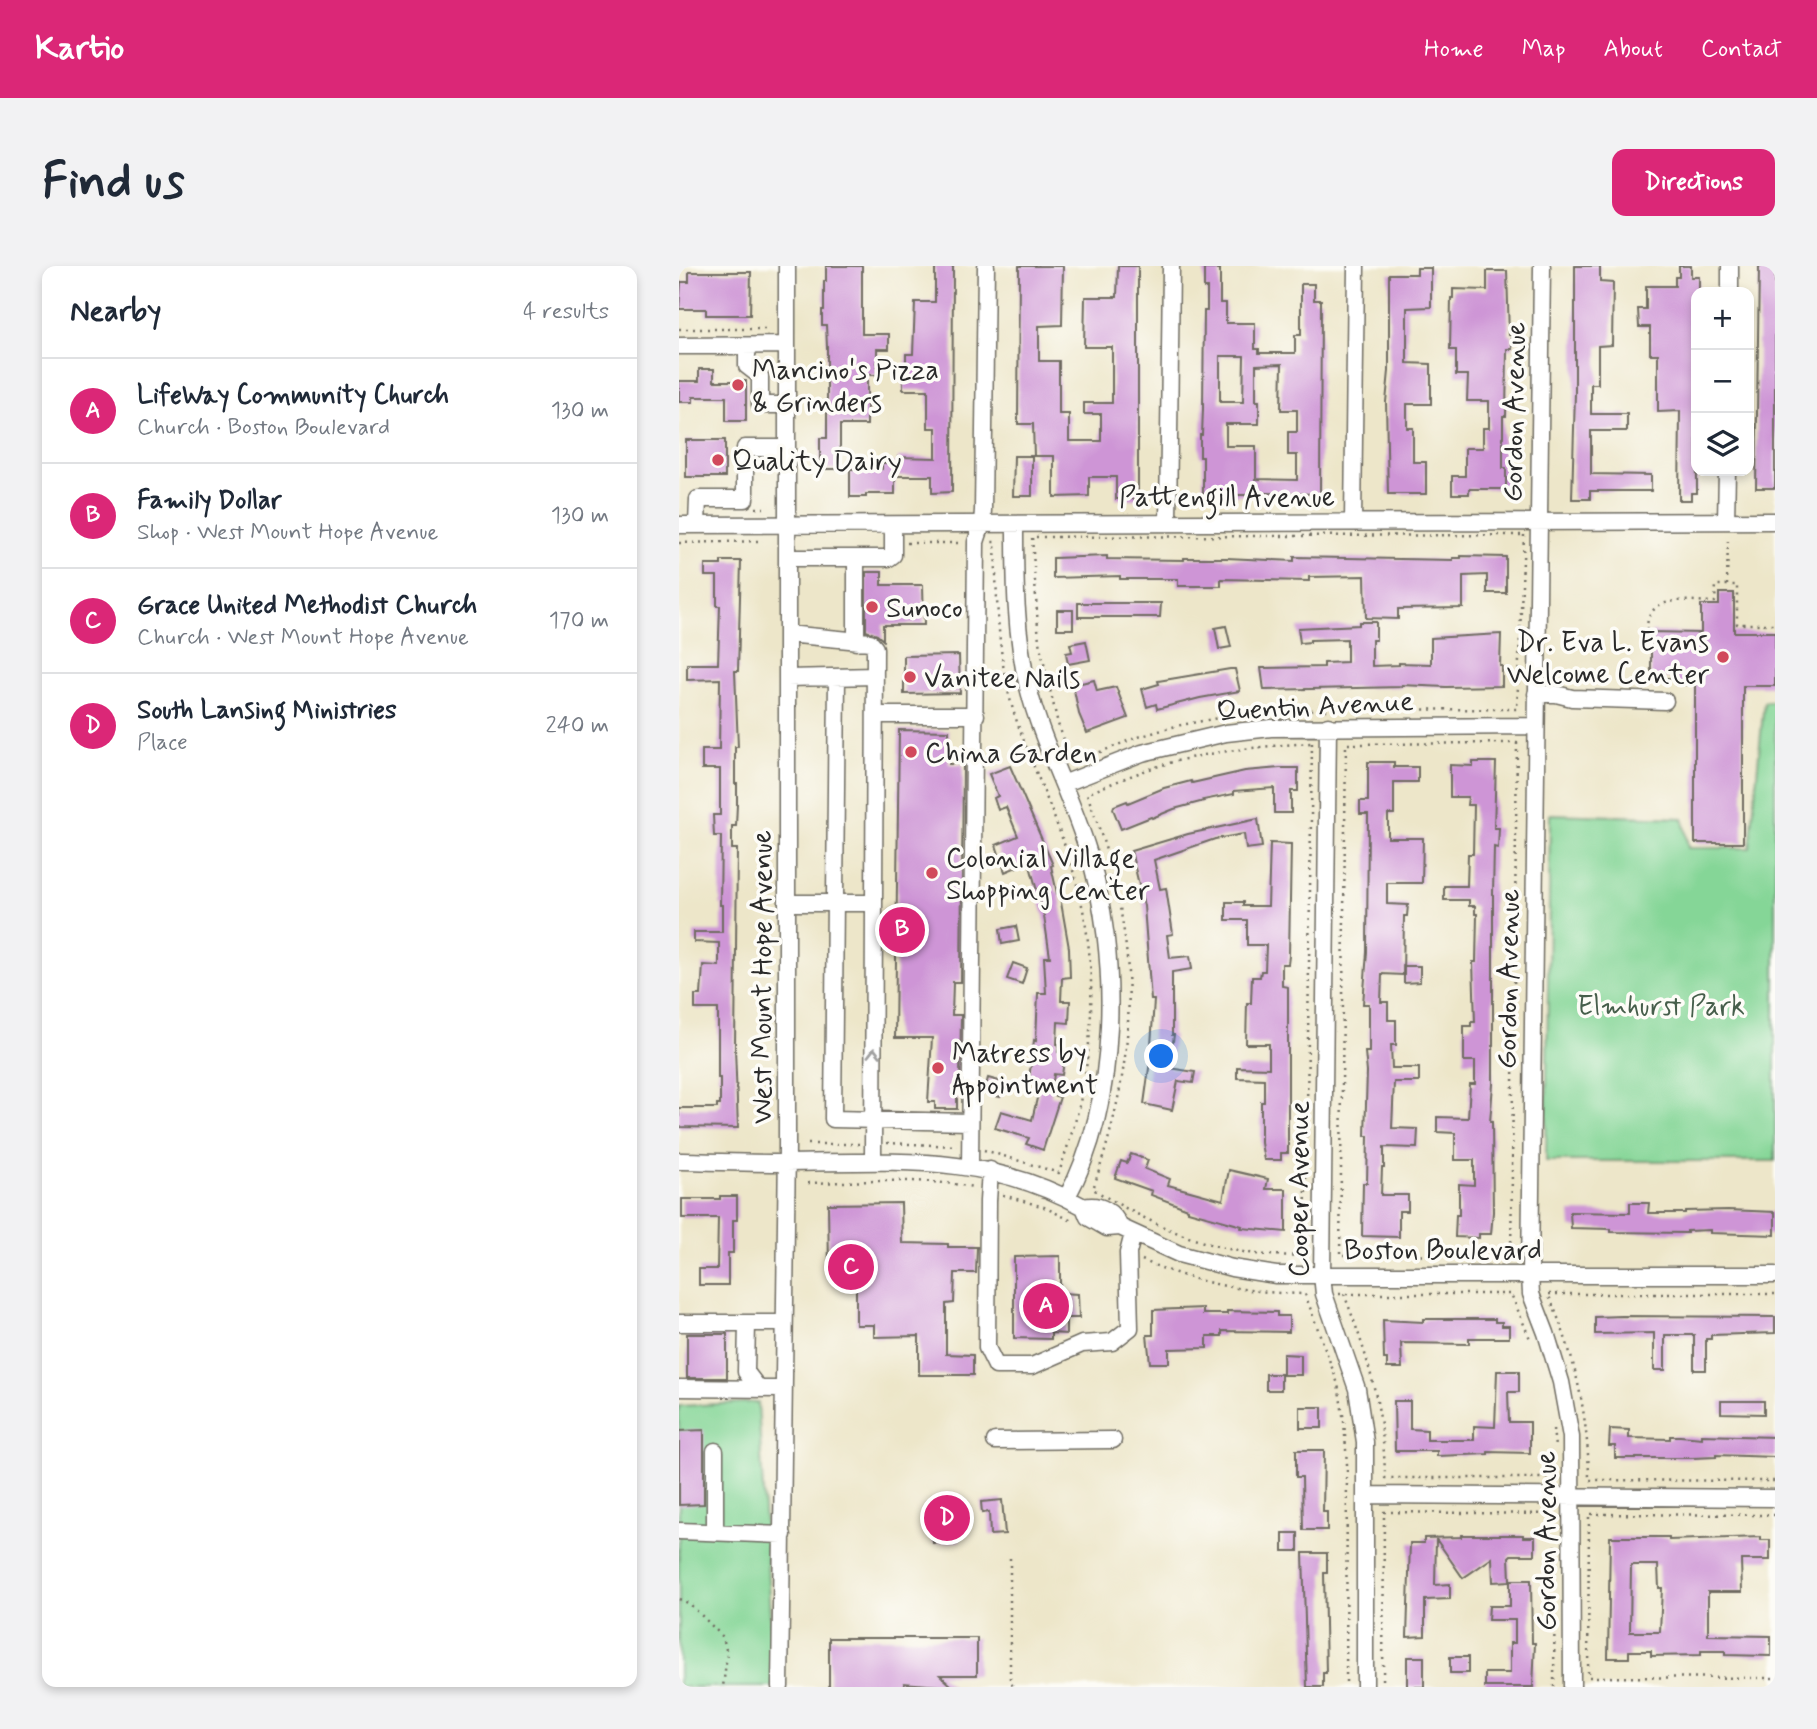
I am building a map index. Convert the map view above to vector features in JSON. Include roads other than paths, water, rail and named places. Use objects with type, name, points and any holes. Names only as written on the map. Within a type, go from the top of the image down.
[{"type":"street","name":"West Mount Hope Avenue","points":[[780,1687],[787,1163],[787,266]]},
{"type":"street","points":[[971,1166],[976,542],[982,524],[986,266]]},
{"type":"street","points":[[1168,523],[1171,266]]},
{"type":"street","points":[[1353,522],[1356,266]]},
{"type":"street","name":"Gordon Avenue","points":[[1542,266],[1529,1275],[1531,1294],[1561,1382],[1571,1437],[1572,1687]]},
{"type":"street","points":[[1730,266],[1730,287]]},
{"type":"street","points":[[747,345],[747,366],[760,376],[760,405],[786,405]]},
{"type":"street","points":[[679,346],[786,345]]},
{"type":"street","points":[[697,524],[698,499],[745,499],[745,448],[786,448]]},
{"type":"street","points":[[1727,476],[1727,528]]},
{"type":"street","name":"Pattengill Avenue","points":[[679,524],[787,526],[1538,522],[1727,528],[1775,521]]},
{"type":"street","points":[[1015,524],[1023,659],[1038,721],[1089,851],[1109,947],[1108,1040],[1102,1086],[1088,1143],[1076,1181],[1067,1198]]},
{"type":"street","points":[[787,558],[889,558],[893,555],[893,525]]},
{"type":"street","points":[[856,558],[856,642]]},
{"type":"street","points":[[787,634],[874,643],[873,1162]]},
{"type":"street","points":[[787,678],[875,676]]},
{"type":"street","points":[[837,677],[834,1119],[971,1122]]},
{"type":"street","points":[[1536,694],[1665,701]]},
{"type":"street","points":[[875,715],[975,715]]},
{"type":"street","name":"Cooper Avenue","points":[[1328,726],[1322,1275],[1324,1294],[1357,1389],[1365,1442],[1365,1687]]},
{"type":"street","name":"Quentin Avenue","points":[[1063,784],[1142,753],[1226,733],[1271,727],[1536,726]]},
{"type":"street","points":[[787,903],[874,903]]},
{"type":"street","name":"Boston Boulevard","points":[[679,1161],[909,1161],[971,1166],[1023,1180],[1067,1198],[1084,1207],[1088,1217],[1107,1228],[1126,1231],[1179,1254],[1232,1268],[1276,1275],[1775,1275]]},
{"type":"street","points":[[990,1170],[987,1348],[996,1366],[1031,1366],[1082,1344],[1112,1342],[1130,1328],[1126,1231]]},
{"type":"street","points":[[679,1323],[784,1323]]},
{"type":"street","points":[[747,1323],[746,1372],[759,1389]]},
{"type":"street","points":[[679,1388],[782,1389]]},
{"type":"street","points":[[995,1441],[1114,1440]]},
{"type":"street","points":[[715,1451],[715,1531]]},
{"type":"street","points":[[1366,1495],[1775,1498]]},
{"type":"street","points":[[679,1531],[783,1535]]},
{"type":"place","name":"Mancino's Pizza & Grinders","points":[[738,385]]},
{"type":"place","name":"Quality Dairy","points":[[718,460]]},
{"type":"place","name":"Sunoco","points":[[872,607]]},
{"type":"place","name":"Dr. Eva L. Evans Welcome Center","points":[[1723,657]]},
{"type":"place","name":"Vanitee Nails","points":[[910,677]]},
{"type":"place","name":"China Garden","points":[[911,752]]},
{"type":"place","name":"Colonial Village Shopping Center","points":[[932,873]]},
{"type":"place","name":"Family Dollar","points":[[902,930]]},
{"type":"place","name":"Matress by Appointment","points":[[938,1068]]},
{"type":"place","name":"Grace United Methodist Church","points":[[851,1267]]},
{"type":"place","name":"LifeWay Community Church","points":[[1046,1306]]},
{"type":"place","name":"South Lansing Ministries","points":[[947,1518]]},
{"type":"park label","name":"Elmhurst Park","points":[[1661,1005]]}]
